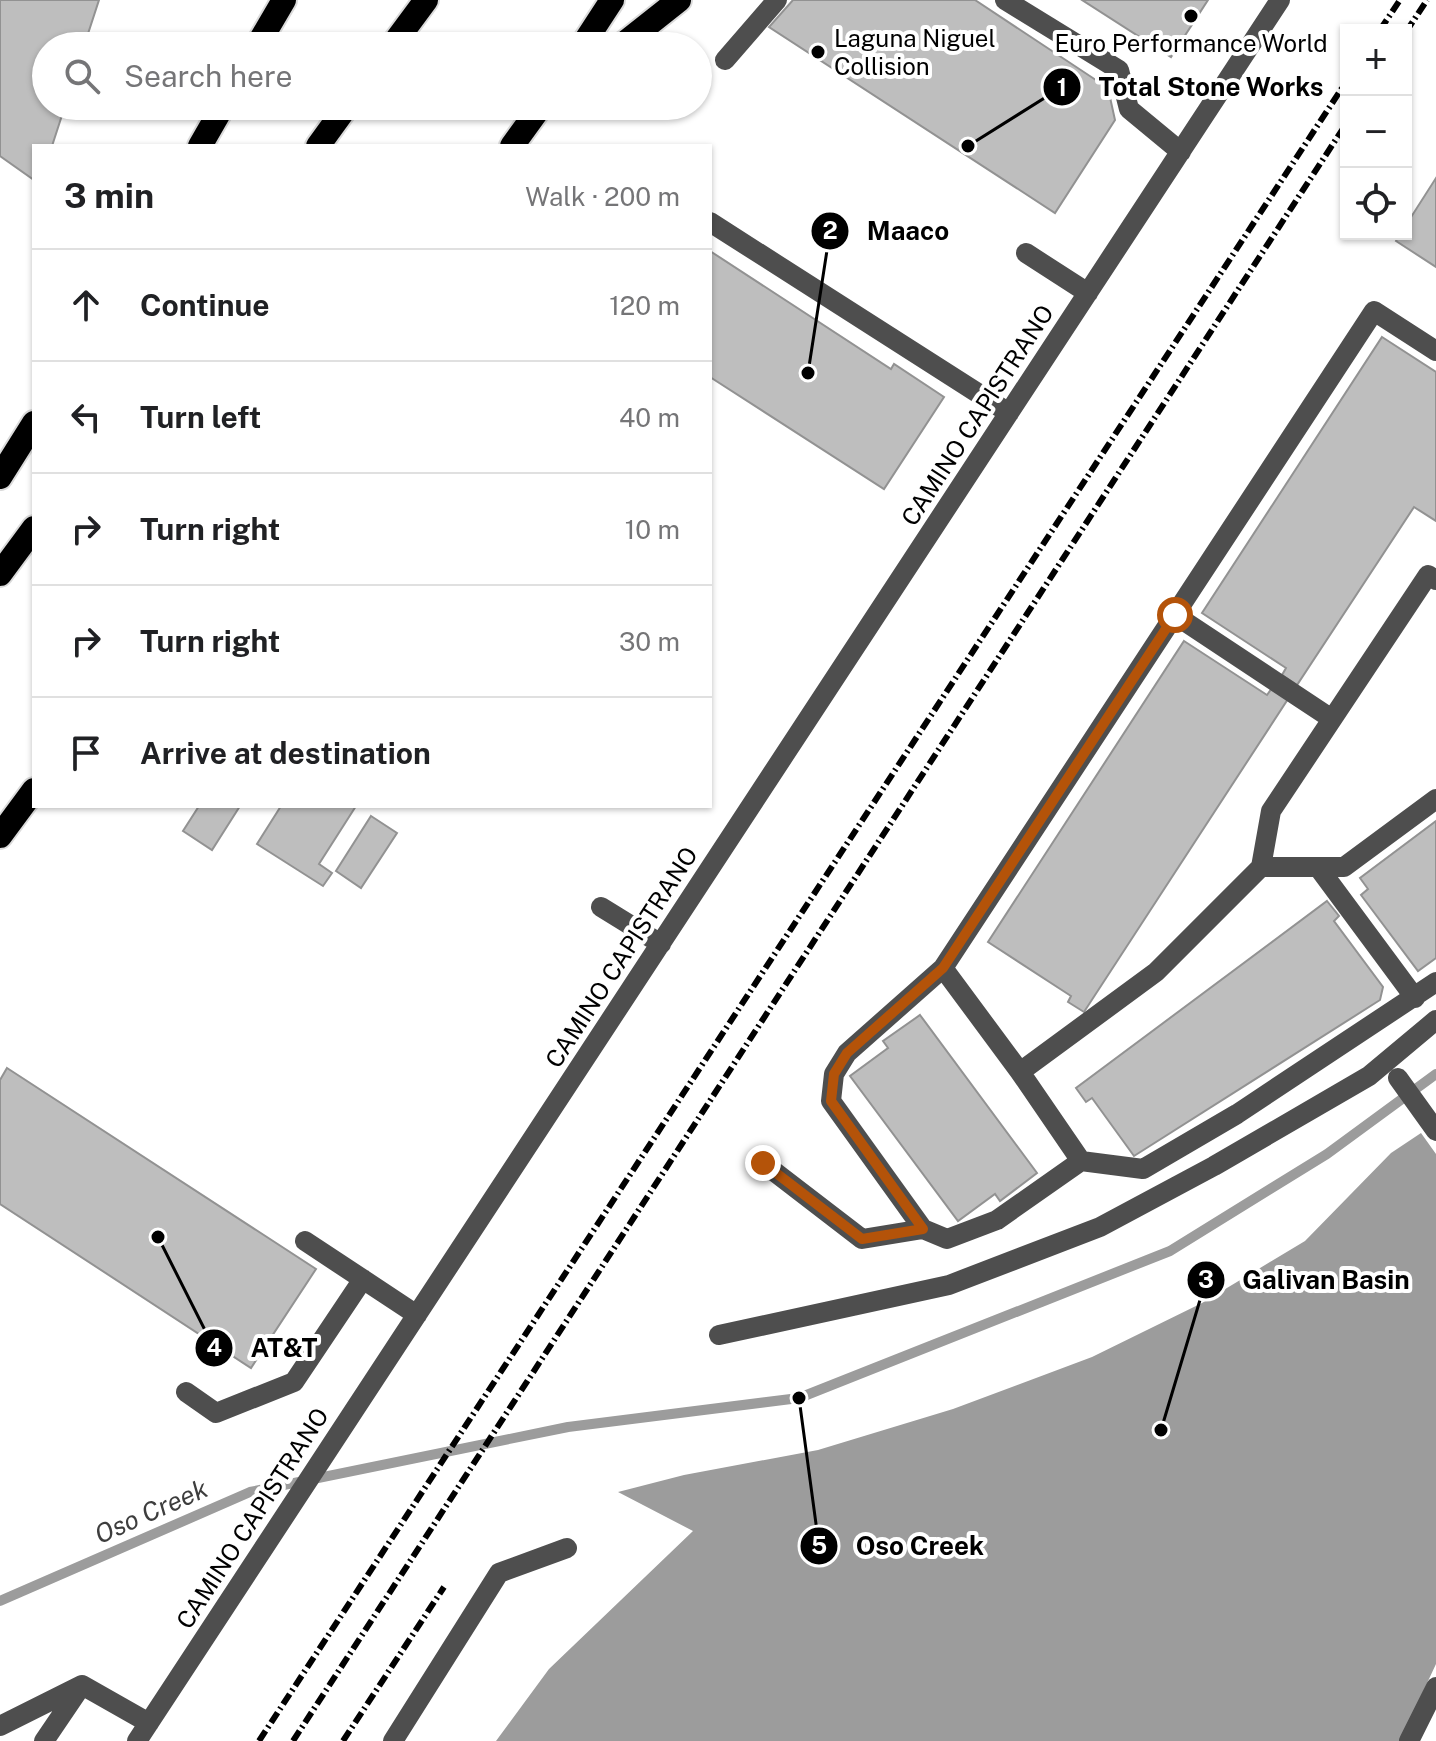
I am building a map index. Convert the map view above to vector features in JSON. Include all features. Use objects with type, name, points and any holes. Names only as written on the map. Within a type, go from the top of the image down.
[{"type":"highway","points":[[265,32],[284,0]]},
{"type":"highway","points":[[402,32],[426,0]]},
{"type":"highway","points":[[591,32],[612,0]]},
{"type":"highway","points":[[639,32],[679,0]]},
{"type":"highway","points":[[201,144],[215,120]]},
{"type":"highway","points":[[319,144],[337,120]]},
{"type":"highway","points":[[514,144],[532,120]]},
{"type":"highway","points":[[0,477],[32,426]]},
{"type":"highway","points":[[0,574],[32,531]]},
{"type":"highway","points":[[0,836],[32,793]]},
{"type":"street","points":[[725,60],[777,0]]},
{"type":"street","points":[[1005,0],[1119,70],[1129,109],[1181,152]]},
{"type":"street","name":"CAMINO CAPISTRANO","points":[[137,1741],[1280,0]]},
{"type":"street","points":[[712,223],[1009,413]]},
{"type":"street","points":[[1026,253],[1088,293]]},
{"type":"street","points":[[1436,351],[1374,311],[943,968],[847,1053],[834,1074],[831,1101],[923,1229],[947,1239],[997,1220],[1081,1161],[1143,1169],[1237,1114],[1436,982]]},
{"type":"street","points":[[1020,1072],[1156,972],[1261,867],[1271,811],[1428,575],[1436,580]]},
{"type":"street","points":[[1175,615],[1332,719]]},
{"type":"street","points":[[1261,867],[1344,867],[1436,799]]},
{"type":"street","points":[[1318,867],[1415,998]]},
{"type":"street","points":[[601,907],[661,944]]},
{"type":"street","points":[[943,968],[1081,1161]]},
{"type":"street","points":[[719,1335],[949,1285],[1100,1227],[1369,1076],[1394,1070],[1436,1020]]},
{"type":"street","points":[[1394,1070],[1434,1127]]},
{"type":"street","points":[[763,1163],[862,1239],[923,1229]]},
{"type":"street","points":[[305,1241],[417,1315]]},
{"type":"street","points":[[186,1392],[216,1413],[294,1382],[363,1279]]},
{"type":"street","points":[[393,1741],[499,1573],[567,1548]]},
{"type":"street","points":[[82,1685],[149,1723]]},
{"type":"street","points":[[0,1726],[82,1685]]},
{"type":"street","points":[[44,1741],[82,1685]]},
{"type":"street","points":[[1409,1741],[1436,1687]]},
{"type":"shaded area","points":[[1421,1133],[1436,1154],[1436,1664],[1400,1741],[496,1741],[549,1669],[693,1531],[618,1492],[684,1475],[818,1450],[953,1409],[1092,1357],[1202,1303],[1305,1241],[1391,1153]]},
{"type":"building","points":[[0,0],[99,0],[89,32],[32,32],[32,120],[60,120],[53,144],[32,144],[32,179],[0,156]]},
{"type":"building","points":[[793,0],[975,0],[1108,88],[1115,120],[1055,213],[769,27]]},
{"type":"building","points":[[1082,0],[1208,0],[1171,57]]},
{"type":"building","points":[[1436,178],[1436,267],[1396,241],[1412,240],[1412,216]]},
{"type":"building","points":[[712,252],[891,369],[894,364],[944,397],[884,489],[712,378]]},
{"type":"building","points":[[1382,337],[1436,372],[1436,521],[1414,507],[1297,685],[1282,675],[1286,668],[1202,613]]},
{"type":"building","points":[[1184,641],[1267,695],[1272,688],[1288,699],[1084,1012],[1068,1002],[1071,996],[988,942]]},
{"type":"building","points":[[198,808],[239,808],[212,850],[183,831]]},
{"type":"building","points":[[280,808],[355,808],[319,864],[332,873],[323,886],[257,844]]},
{"type":"building","points":[[371,816],[397,833],[361,888],[336,871]]},
{"type":"building","points":[[1436,821],[1436,958],[1418,971],[1361,895],[1368,889],[1360,878]]},
{"type":"building","points":[[1327,901],[1339,916],[1334,921],[1383,987],[1380,1000],[1134,1156],[1092,1098],[1086,1102],[1076,1088]]},
{"type":"building","points":[[920,1015],[1037,1173],[1000,1201],[995,1194],[958,1221],[850,1076],[888,1048],[883,1041]]},
{"type":"building","points":[[7,1068],[316,1269],[251,1368],[0,1204],[0,1080]]},
{"type":"waterway","name":"Oso Creek","points":[[0,1601],[250,1492],[568,1427],[799,1398],[1170,1251],[1327,1154],[1436,1074]]},
{"type":"railway","points":[[1384,24],[1400,0]]},
{"type":"railway","points":[[1411,24],[1427,0]]},
{"type":"railway","points":[[259,1741],[1340,91]]},
{"type":"railway","points":[[293,1741],[1340,133]]},
{"type":"railway","points":[[343,1741],[444,1587]]},
{"type":"place","name":"Euro Performance World","points":[[1191,16]]},
{"type":"place","name":"Laguna Niguel Collision","points":[[818,52]]},
{"type":"place","name":"Total Stone Works","points":[[968,146]]},
{"type":"place","name":"Maaco","points":[[808,373]]},
{"type":"place","name":"AT&T","points":[[158,1237]]},
{"type":"place","name":"Oso Creek","points":[[799,1398]]},
{"type":"place","name":"Galivan Basin","points":[[1161,1430]]},
{"type":"route","points":[[763,1163],[862,1239],[923,1229],[831,1101],[834,1074],[847,1053],[943,968],[1175,615]]}]
